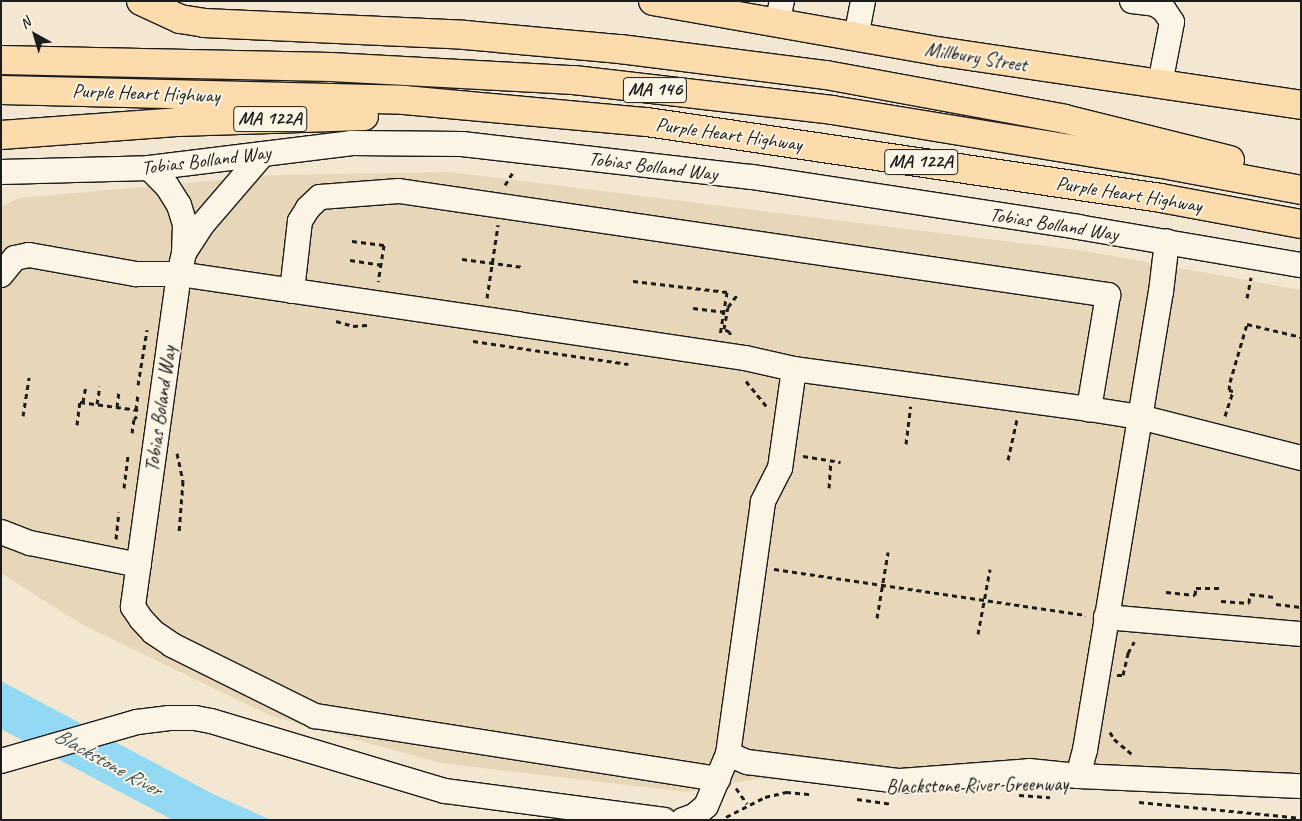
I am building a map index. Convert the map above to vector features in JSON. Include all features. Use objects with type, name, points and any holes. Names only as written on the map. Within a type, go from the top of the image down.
[{"type":"main road","points":[[141,1],[232,25],[464,35],[620,49],[757,65],[942,94],[1065,119],[1212,155],[1301,181]]},
{"type":"main road","name":"Millbury Street","points":[[653,1],[779,13],[856,37],[1301,105]]},
{"type":"main road","name":"Purple Heart Highway","points":[[1,60],[331,67],[574,80],[832,110],[1157,163],[1301,190]]},
{"type":"main road","name":"Purple Heart Highway","points":[[1,90],[404,100],[647,122],[1131,194],[1301,224]]},
{"type":"main road","name":"MA 122A","points":[[1,135],[205,121],[540,111]]},
{"type":"street","points":[[856,37],[863,1]]},
{"type":"street","points":[[1132,1],[1154,4],[1164,10],[1172,22],[1160,84]]},
{"type":"street","name":"Tobias Bolland Way","points":[[1,172],[149,168],[352,143],[462,144],[752,177],[1167,241],[1301,265]]},
{"type":"street","name":"Tobias Boland Way","points":[[181,264],[208,218],[263,154]]},
{"type":"street","name":"Tobias Boland Way","points":[[149,168],[167,186],[179,205],[185,225],[133,606],[141,619],[153,632],[172,645],[315,716],[718,779]]},
{"type":"street","points":[[292,290],[300,221],[308,208],[320,197],[399,191],[1098,293],[1108,295],[1089,409]]},
{"type":"street","points":[[1078,776],[1086,750],[1099,617],[1140,417],[1161,292],[1167,241]]},
{"type":"street","points":[[1,275],[16,258],[29,255],[136,274],[181,264],[292,290],[745,358],[794,369],[1140,417],[1301,458]]},
{"type":"street","points":[[683,820],[694,816],[706,806],[728,754],[763,502],[780,468],[794,369]]},
{"type":"street","points":[[1,532],[30,543],[139,566]]},
{"type":"street","points":[[1099,617],[1301,634]]},
{"type":"street","points":[[1,761],[138,722],[168,718],[195,718],[211,721],[446,791],[664,820]]},
{"type":"street","points":[[728,754],[747,762],[900,781],[1029,771],[1078,776],[1301,786]]},
{"type":"path","points":[[504,188],[513,172]]},
{"type":"path","points":[[486,303],[499,221]]},
{"type":"path","points":[[352,241],[384,245],[376,290]]},
{"type":"path","points":[[462,259],[523,267]]},
{"type":"path","points":[[350,260],[381,265]]},
{"type":"path","points":[[1247,298],[1251,276]]},
{"type":"path","points":[[633,281],[727,292],[720,335],[730,337],[730,332],[724,329],[728,307],[737,295]]},
{"type":"path","points":[[693,308],[724,312]]},
{"type":"path","points":[[327,318],[354,326],[369,325]]},
{"type":"path","points":[[1223,422],[1233,391],[1229,390],[1230,382],[1247,324],[1301,337]]},
{"type":"path","points":[[138,385],[147,330]]},
{"type":"path","points":[[469,341],[625,364],[633,363]]},
{"type":"path","points":[[23,416],[29,376]]},
{"type":"path","points":[[743,378],[765,403],[770,415]]},
{"type":"path","points":[[77,425],[80,402],[83,402],[86,385]]},
{"type":"path","points":[[98,404],[100,386]]},
{"type":"path","points":[[117,407],[119,390]]},
{"type":"path","points":[[132,433],[134,419],[137,419],[138,393]]},
{"type":"path","points":[[83,402],[136,410]]},
{"type":"path","points":[[906,444],[911,405]]},
{"type":"path","points":[[1008,460],[1017,422]]},
{"type":"path","points":[[175,446],[183,480],[179,533]]},
{"type":"path","points":[[124,488],[128,456]]},
{"type":"path","points":[[798,456],[841,462]]},
{"type":"path","points":[[829,488],[832,461]]},
{"type":"path","points":[[116,541],[119,512]]},
{"type":"path","points":[[876,618],[888,552]]},
{"type":"path","points":[[768,568],[1099,617]]},
{"type":"path","points":[[978,634],[990,569]]},
{"type":"path","points":[[1166,592],[1195,595],[1196,588],[1222,588]]},
{"type":"path","points":[[1221,601],[1249,603],[1250,594],[1276,597]]},
{"type":"path","points":[[1276,604],[1301,607]]},
{"type":"path","points":[[1114,674],[1122,675],[1132,642],[1141,640]]},
{"type":"path","points":[[1113,684],[1115,667]]},
{"type":"path","points":[[1110,731],[1114,739],[1132,754]]},
{"type":"path","points":[[721,820],[747,804],[765,796],[786,792],[814,794]]},
{"type":"path","name":"Blackstone River Greenway","points":[[1012,796],[1060,797]]},
{"type":"path","name":"Blackstone River Greenway","points":[[852,798],[895,804]]},
{"type":"path","points":[[1137,802],[1301,818]]},
{"type":"shaded area","points":[[449,172],[1085,251],[1301,290],[1301,798],[1046,778],[887,785],[756,779],[687,792],[441,763],[271,716],[81,624],[1,573],[1,207],[19,198],[275,175]]},
{"type":"water","name":"Blackstone River","points":[[1,681],[213,794],[271,820],[173,820],[1,729]]}]
